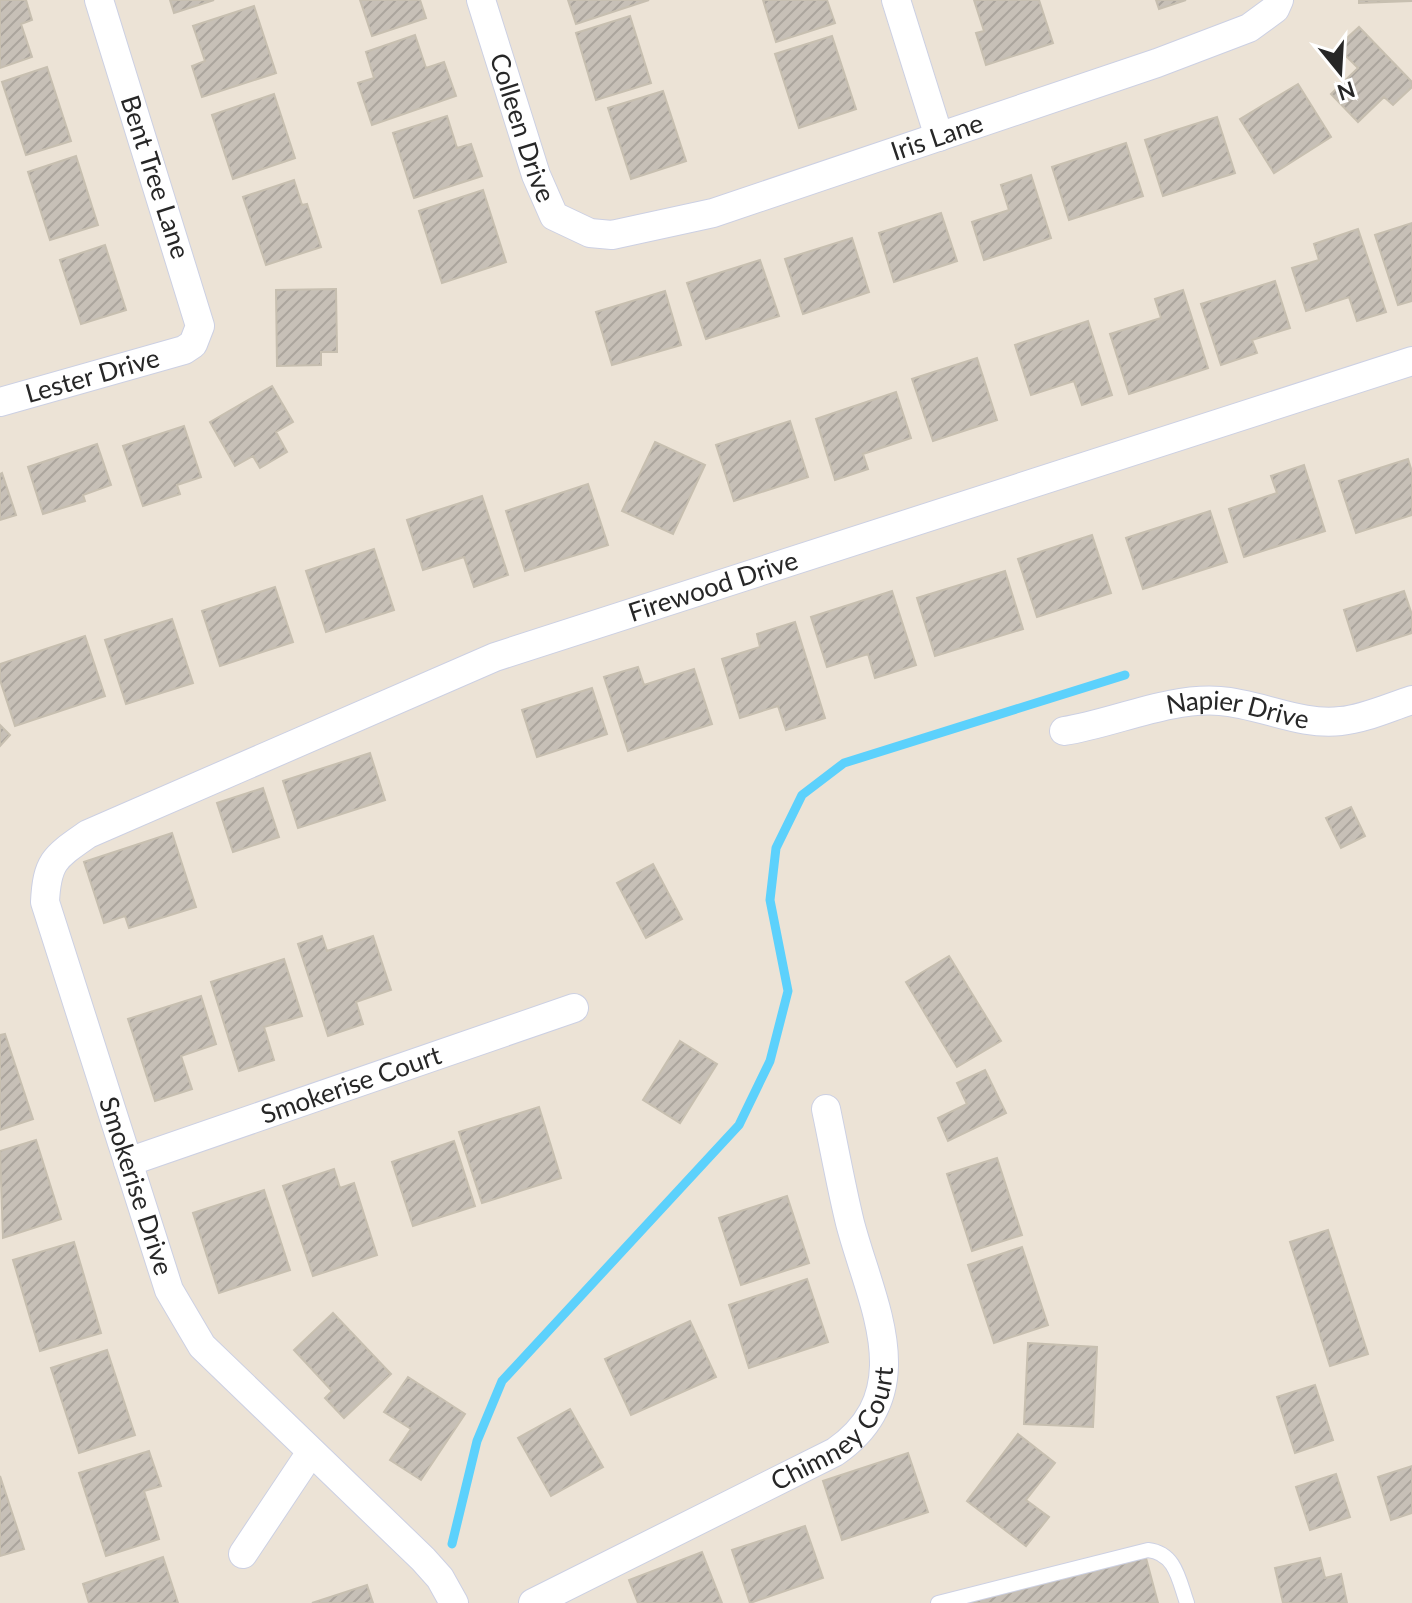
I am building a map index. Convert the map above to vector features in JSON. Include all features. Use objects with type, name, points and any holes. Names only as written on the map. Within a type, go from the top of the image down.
[{"type":"street","name":"Bent Tree Lane","points":[[99,0],[199,314],[200,326],[193,344],[184,350]]},
{"type":"street","name":"Colleen Drive","points":[[481,0],[536,175],[554,216],[590,233]]},
{"type":"street","points":[[896,0],[939,137]]},
{"type":"street","name":"Iris Lane","points":[[590,233],[612,235],[713,213],[1249,28],[1277,4]]},
{"type":"street","name":"Lester Drive","points":[[0,402],[184,350]]},
{"type":"street","name":"Firewood Drive","points":[[47,875],[55,857],[88,834],[495,657],[1412,361]]},
{"type":"street","name":"Napier Drive","points":[[1064,731],[1104,725],[1174,704],[1220,701],[1304,719],[1342,721],[1412,700]]},
{"type":"street","name":"Smokerise Drive","points":[[47,875],[45,902],[169,1290],[202,1346],[423,1559],[440,1578],[454,1603]]},
{"type":"street","name":"Smokerise Court","points":[[128,1162],[574,1008]]},
{"type":"street","name":"Chimney Court","points":[[533,1603],[835,1452],[855,1438],[878,1404],[886,1359],[870,1282],[851,1225],[826,1109]]},
{"type":"street","points":[[243,1554],[311,1452]]},
{"type":"lane","points":[[938,1603],[1148,1550],[1161,1553],[1171,1561],[1187,1603]]},
{"type":"building","points":[[0,0],[26,0],[32,20],[21,24],[32,57],[0,68]]},
{"type":"building","points":[[170,0],[214,0],[174,13]]},
{"type":"building","points":[[360,0],[420,0],[426,18],[372,36]]},
{"type":"building","points":[[568,0],[649,0],[576,24]]},
{"type":"building","points":[[763,0],[827,0],[835,23],[776,42]]},
{"type":"building","points":[[974,0],[1039,0],[1053,43],[986,65],[976,33],[984,31]]},
{"type":"building","points":[[1156,0],[1186,0],[1159,9]]},
{"type":"building","points":[[1359,0],[1412,0],[1412,1],[1359,3]]},
{"type":"building","points":[[254,6],[276,73],[202,97],[192,66],[205,61],[193,26]]},
{"type":"building","points":[[630,16],[651,83],[596,100],[576,33]]},
{"type":"building","points":[[1359,27],[1412,82],[1412,87],[1393,105],[1384,97],[1358,122],[1331,94],[1358,68],[1337,47]]},
{"type":"building","points":[[415,35],[426,68],[444,62],[456,96],[372,125],[358,83],[374,78],[366,52]]},
{"type":"building","points":[[832,36],[856,109],[799,128],[775,54]]},
{"type":"building","points":[[47,67],[71,141],[26,155],[2,82]]},
{"type":"building","points":[[1298,84],[1331,137],[1274,173],[1240,119]]},
{"type":"building","points":[[663,91],[686,161],[631,179],[608,108]]},
{"type":"building","points":[[274,94],[295,158],[233,179],[212,115]]},
{"type":"building","points":[[447,116],[457,148],[471,144],[482,176],[414,198],[393,133]]},
{"type":"building","points":[[1217,117],[1235,173],[1163,196],[1145,140]]},
{"type":"building","points":[[1126,143],[1143,196],[1069,220],[1052,167]]},
{"type":"building","points":[[76,156],[98,225],[50,240],[28,172]]},
{"type":"building","points":[[1031,175],[1051,238],[984,260],[972,222],[1009,210],[1001,185]]},
{"type":"building","points":[[294,180],[302,205],[307,204],[321,247],[266,265],[243,197]]},
{"type":"building","points":[[483,190],[506,262],[442,283],[419,211]]},
{"type":"building","points":[[941,213],[957,261],[894,282],[879,233]]},
{"type":"building","points":[[1412,223],[1412,301],[1398,305],[1375,235]]},
{"type":"building","points":[[1358,229],[1386,312],[1357,321],[1349,297],[1306,311],[1292,268],[1319,260],[1314,244]]},
{"type":"building","points":[[852,238],[869,292],[803,314],[785,259]]},
{"type":"building","points":[[105,245],[126,310],[81,324],[60,260]]},
{"type":"building","points":[[760,260],[779,316],[706,339],[687,283]]},
{"type":"building","points":[[1275,281],[1290,328],[1252,340],[1257,353],[1221,365],[1201,304]]},
{"type":"building","points":[[336,289],[337,352],[321,352],[321,365],[277,366],[276,290]]},
{"type":"building","points":[[1183,290],[1208,368],[1129,394],[1110,334],[1161,318],[1155,299]]},
{"type":"building","points":[[665,291],[681,345],[612,365],[596,312]]},
{"type":"building","points":[[1088,321],[1112,395],[1082,405],[1074,381],[1031,395],[1015,345]]},
{"type":"building","points":[[977,358],[997,420],[933,441],[912,379]]},
{"type":"building","points":[[272,386],[293,422],[276,432],[287,452],[260,468],[253,456],[235,466],[210,422]]},
{"type":"building","points":[[896,392],[911,438],[863,454],[868,469],[835,480],[816,419]]},
{"type":"building","points":[[790,421],[808,477],[734,501],[716,445]]},
{"type":"building","points":[[184,426],[201,477],[177,485],[180,494],[143,506],[123,446]]},
{"type":"building","points":[[655,442],[705,465],[673,534],[622,511]]},
{"type":"building","points":[[97,444],[111,485],[83,495],[85,501],[43,514],[28,467]]},
{"type":"building","points":[[1408,459],[1412,472],[1412,515],[1356,533],[1339,481]]},
{"type":"building","points":[[1304,465],[1325,531],[1244,557],[1229,509],[1277,493],[1271,476]]},
{"type":"building","points":[[0,474],[16,515],[0,520]]},
{"type":"building","points":[[588,484],[608,545],[525,571],[506,511]]},
{"type":"building","points":[[482,496],[508,575],[474,587],[464,557],[423,570],[407,520]]},
{"type":"building","points":[[1210,511],[1227,562],[1143,589],[1126,538]]},
{"type":"building","points":[[1092,535],[1111,593],[1037,617],[1018,559]]},
{"type":"building","points":[[374,549],[394,610],[326,632],[306,571]]},
{"type":"building","points":[[1005,571],[1023,629],[935,656],[917,598]]},
{"type":"building","points":[[275,587],[293,642],[220,666],[202,611]]},
{"type":"building","points":[[892,591],[916,665],[875,678],[868,654],[827,667],[811,617]]},
{"type":"building","points":[[1404,591],[1412,615],[1412,633],[1357,651],[1344,610]]},
{"type":"building","points":[[172,619],[193,683],[126,704],[105,640]]},
{"type":"building","points":[[795,622],[825,718],[786,730],[778,706],[740,718],[722,659],[760,647],[757,634]]},
{"type":"building","points":[[85,636],[105,696],[15,726],[0,680],[0,664]]},
{"type":"building","points":[[638,667],[644,685],[694,669],[712,724],[628,751],[604,677]]},
{"type":"building","points":[[592,688],[607,734],[537,757],[522,710]]},
{"type":"building","points":[[0,725],[10,735],[0,746]]},
{"type":"building","points":[[370,753],[385,800],[298,828],[283,781]]},
{"type":"building","points":[[263,788],[279,837],[233,852],[217,803]]},
{"type":"building","points":[[1351,807],[1365,836],[1341,848],[1326,818]]},
{"type":"building","points":[[172,833],[196,907],[129,928],[125,916],[104,923],[84,862]]},
{"type":"building","points":[[653,864],[682,919],[646,938],[617,883]]},
{"type":"building","points":[[322,936],[327,951],[373,936],[391,990],[356,1002],[363,1024],[328,1036],[298,944]]},
{"type":"building","points":[[949,956],[1001,1041],[957,1067],[906,982]]},
{"type":"building","points":[[284,959],[302,1016],[264,1027],[274,1060],[239,1071],[211,982]]},
{"type":"building","points":[[201,996],[216,1044],[181,1056],[192,1089],[155,1101],[128,1019]]},
{"type":"building","points":[[5,1034],[33,1119],[0,1130],[0,1035]]},
{"type":"building","points":[[680,1041],[717,1064],[680,1123],[643,1100]]},
{"type":"building","points":[[985,1070],[1006,1113],[948,1141],[938,1118],[967,1104],[957,1083]]},
{"type":"building","points":[[539,1107],[561,1178],[482,1203],[459,1132]]},
{"type":"building","points":[[36,1140],[61,1219],[3,1238],[0,1151]]},
{"type":"building","points":[[454,1141],[475,1206],[413,1226],[392,1162]]},
{"type":"building","points":[[997,1158],[1022,1235],[972,1251],[947,1174]]},
{"type":"building","points":[[334,1169],[340,1188],[354,1183],[377,1255],[313,1276],[283,1186]]},
{"type":"building","points":[[264,1190],[290,1270],[219,1293],[193,1213]]},
{"type":"building","points":[[787,1196],[809,1263],[741,1285],[719,1218]]},
{"type":"building","points":[[1328,1230],[1368,1354],[1330,1366],[1290,1242]]},
{"type":"building","points":[[74,1242],[101,1333],[40,1351],[13,1260]]},
{"type":"building","points":[[1022,1247],[1048,1325],[994,1343],[968,1265]]},
{"type":"building","points":[[807,1279],[828,1342],[749,1368],[729,1305]]},
{"type":"building","points":[[333,1313],[391,1374],[344,1418],[325,1398],[332,1391],[294,1350]]},
{"type":"building","points":[[690,1321],[716,1377],[631,1415],[605,1359]]},
{"type":"building","points":[[1028,1343],[1097,1347],[1093,1427],[1024,1424]]},
{"type":"building","points":[[107,1350],[135,1435],[79,1453],[51,1368]]},
{"type":"building","points":[[408,1377],[465,1414],[421,1480],[390,1460],[411,1429],[384,1412]]},
{"type":"building","points":[[1315,1385],[1333,1440],[1295,1453],[1277,1397]]},
{"type":"building","points":[[570,1409],[603,1467],[551,1496],[518,1438]]},
{"type":"building","points":[[1018,1434],[1055,1463],[1026,1500],[1049,1517],[1026,1546],[967,1501]]},
{"type":"building","points":[[149,1451],[161,1486],[144,1491],[159,1539],[106,1556],[79,1473]]},
{"type":"building","points":[[908,1453],[928,1512],[842,1540],[823,1481]]},
{"type":"building","points":[[1412,1466],[1412,1513],[1391,1520],[1378,1477]]},
{"type":"building","points":[[1336,1474],[1350,1517],[1310,1530],[1296,1487]]},
{"type":"building","points":[[0,1476],[24,1549],[0,1556]]},
{"type":"building","points":[[805,1526],[823,1578],[750,1603],[732,1550]]},
{"type":"building","points":[[702,1552],[722,1603],[638,1603],[629,1580]]},
{"type":"building","points":[[163,1557],[178,1603],[89,1603],[83,1584]]},
{"type":"building","points":[[1146,1558],[1158,1603],[968,1603]]},
{"type":"building","points":[[1320,1558],[1325,1578],[1341,1574],[1347,1603],[1283,1603],[1275,1568]]},
{"type":"building","points":[[367,1585],[373,1603],[312,1603]]},
{"type":"waterway","points":[[452,1544],[477,1441],[502,1381],[739,1125],[770,1061],[788,991],[770,900],[776,848],[802,795],[844,763],[1125,675]]}]
